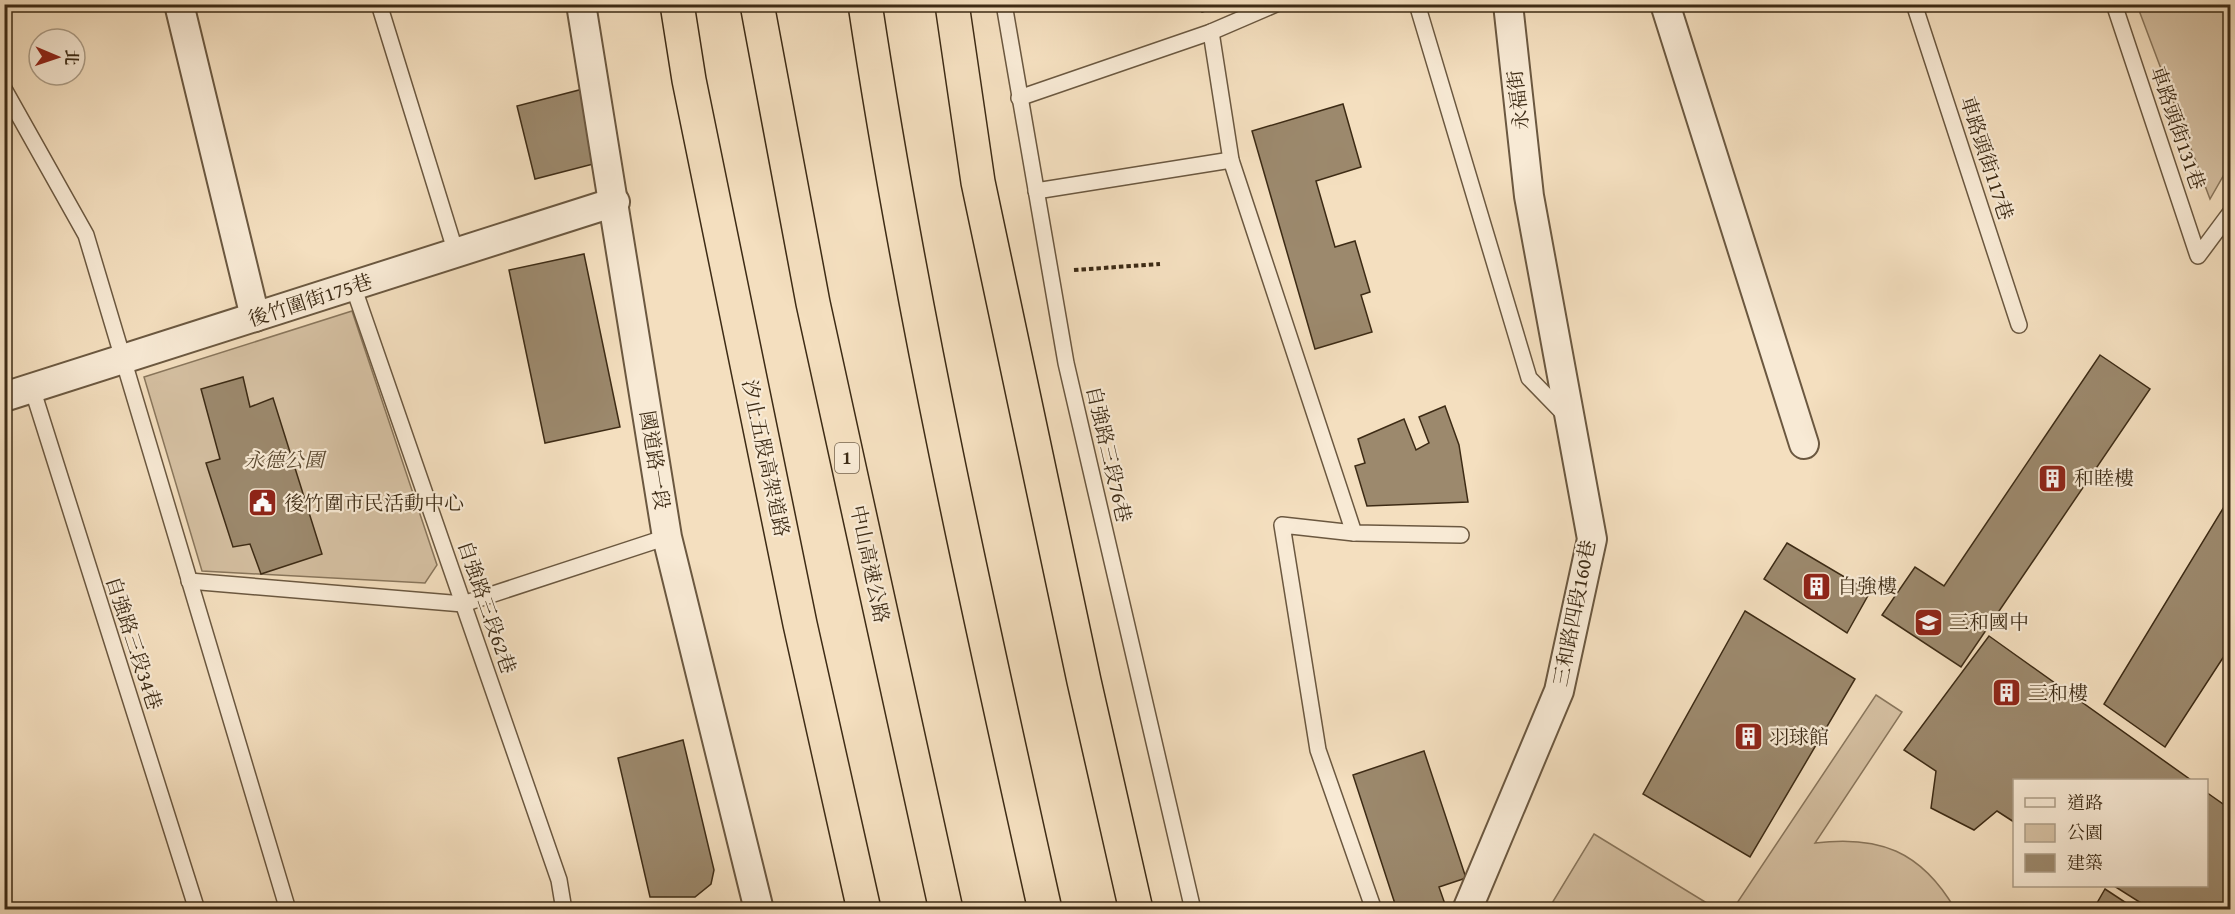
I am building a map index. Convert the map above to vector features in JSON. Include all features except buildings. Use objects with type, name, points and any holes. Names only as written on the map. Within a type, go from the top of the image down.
[{"type":"highway","name":"汐止五股高架道路","points":[[677,4],[689,81],[800,624],[864,909]]},
{"type":"highway","name":"中山高速公路","points":[[758,4],[813,303],[946,909]]},
{"type":"highway","points":[[865,4],[879,100],[946,453],[1045,909]]},
{"type":"highway","points":[[952,4],[978,182],[1084,681],[1136,909]]},
{"type":"street","points":[[179,4],[255,317]]},
{"type":"street","name":"國道路一段","points":[[581,4],[615,202],[667,537],[759,909]]},
{"type":"street","name":"永福街","points":[[1508,4],[1529,196]]},
{"type":"street","points":[[1665,4],[1804,444]]},
{"type":"street","name":"三和路四段160巷","points":[[1467,909],[1559,691],[1592,539],[1529,196]]},
{"type":"street","name":"後竹圍街175巷","points":[[4,397],[615,202]]},
{"type":"lane","points":[[379,4],[456,253]]},
{"type":"lane","name":"自強路三段76巷","points":[[1004,4],[1066,363],[1193,909]]},
{"type":"lane","points":[[1019,98],[1211,32],[1276,4]]},
{"type":"lane","points":[[1417,4],[1529,378],[1570,420]]},
{"type":"lane","name":"車路頭街117巷","points":[[1914,4],[2019,326]]},
{"type":"lane","name":"車路頭街131巷","points":[[2114,4],[2198,255],[2229,216]]},
{"type":"lane","points":[[1211,32],[1231,160],[1354,533]]},
{"type":"lane","points":[[4,89],[86,235],[288,909]]},
{"type":"lane","points":[[1036,191],[1231,160]]},
{"type":"lane","name":"自強路三段62巷","points":[[353,286],[559,880],[564,909]]},
{"type":"lane","name":"自強路三段34巷","points":[[32,388],[197,909]]},
{"type":"lane","points":[[1374,909],[1318,750],[1282,525],[1354,533],[1461,535]]},
{"type":"lane","points":[[189,581],[463,604],[667,537]]},
{"type":"path","points":[[1050,272],[1161,264]]},
{"type":"green space","points":[[2137,5],[2230,5],[2230,164],[2210,199]]},
{"type":"green space","name":"永德公園","points":[[352,311],[437,565],[425,583],[202,571],[144,377]]},
{"type":"green space","points":[[1876,695],[1902,712],[1815,843],[1859,842],[1896,851],[1928,873],[1955,909],[1733,909]]},
{"type":"green space","points":[[1594,834],[1715,908],[1549,908]]},
{"type":"place","name":"和睦樓","points":[[2053,478]]},
{"type":"place","name":"後竹圍市民活動中心","points":[[263,503]]},
{"type":"place","name":"自強樓","points":[[1816,586]]},
{"type":"place","name":"三和國中","points":[[1928,622]]},
{"type":"place","name":"三和樓","points":[[2007,693]]},
{"type":"place","name":"羽球館","points":[[1748,737]]}]
